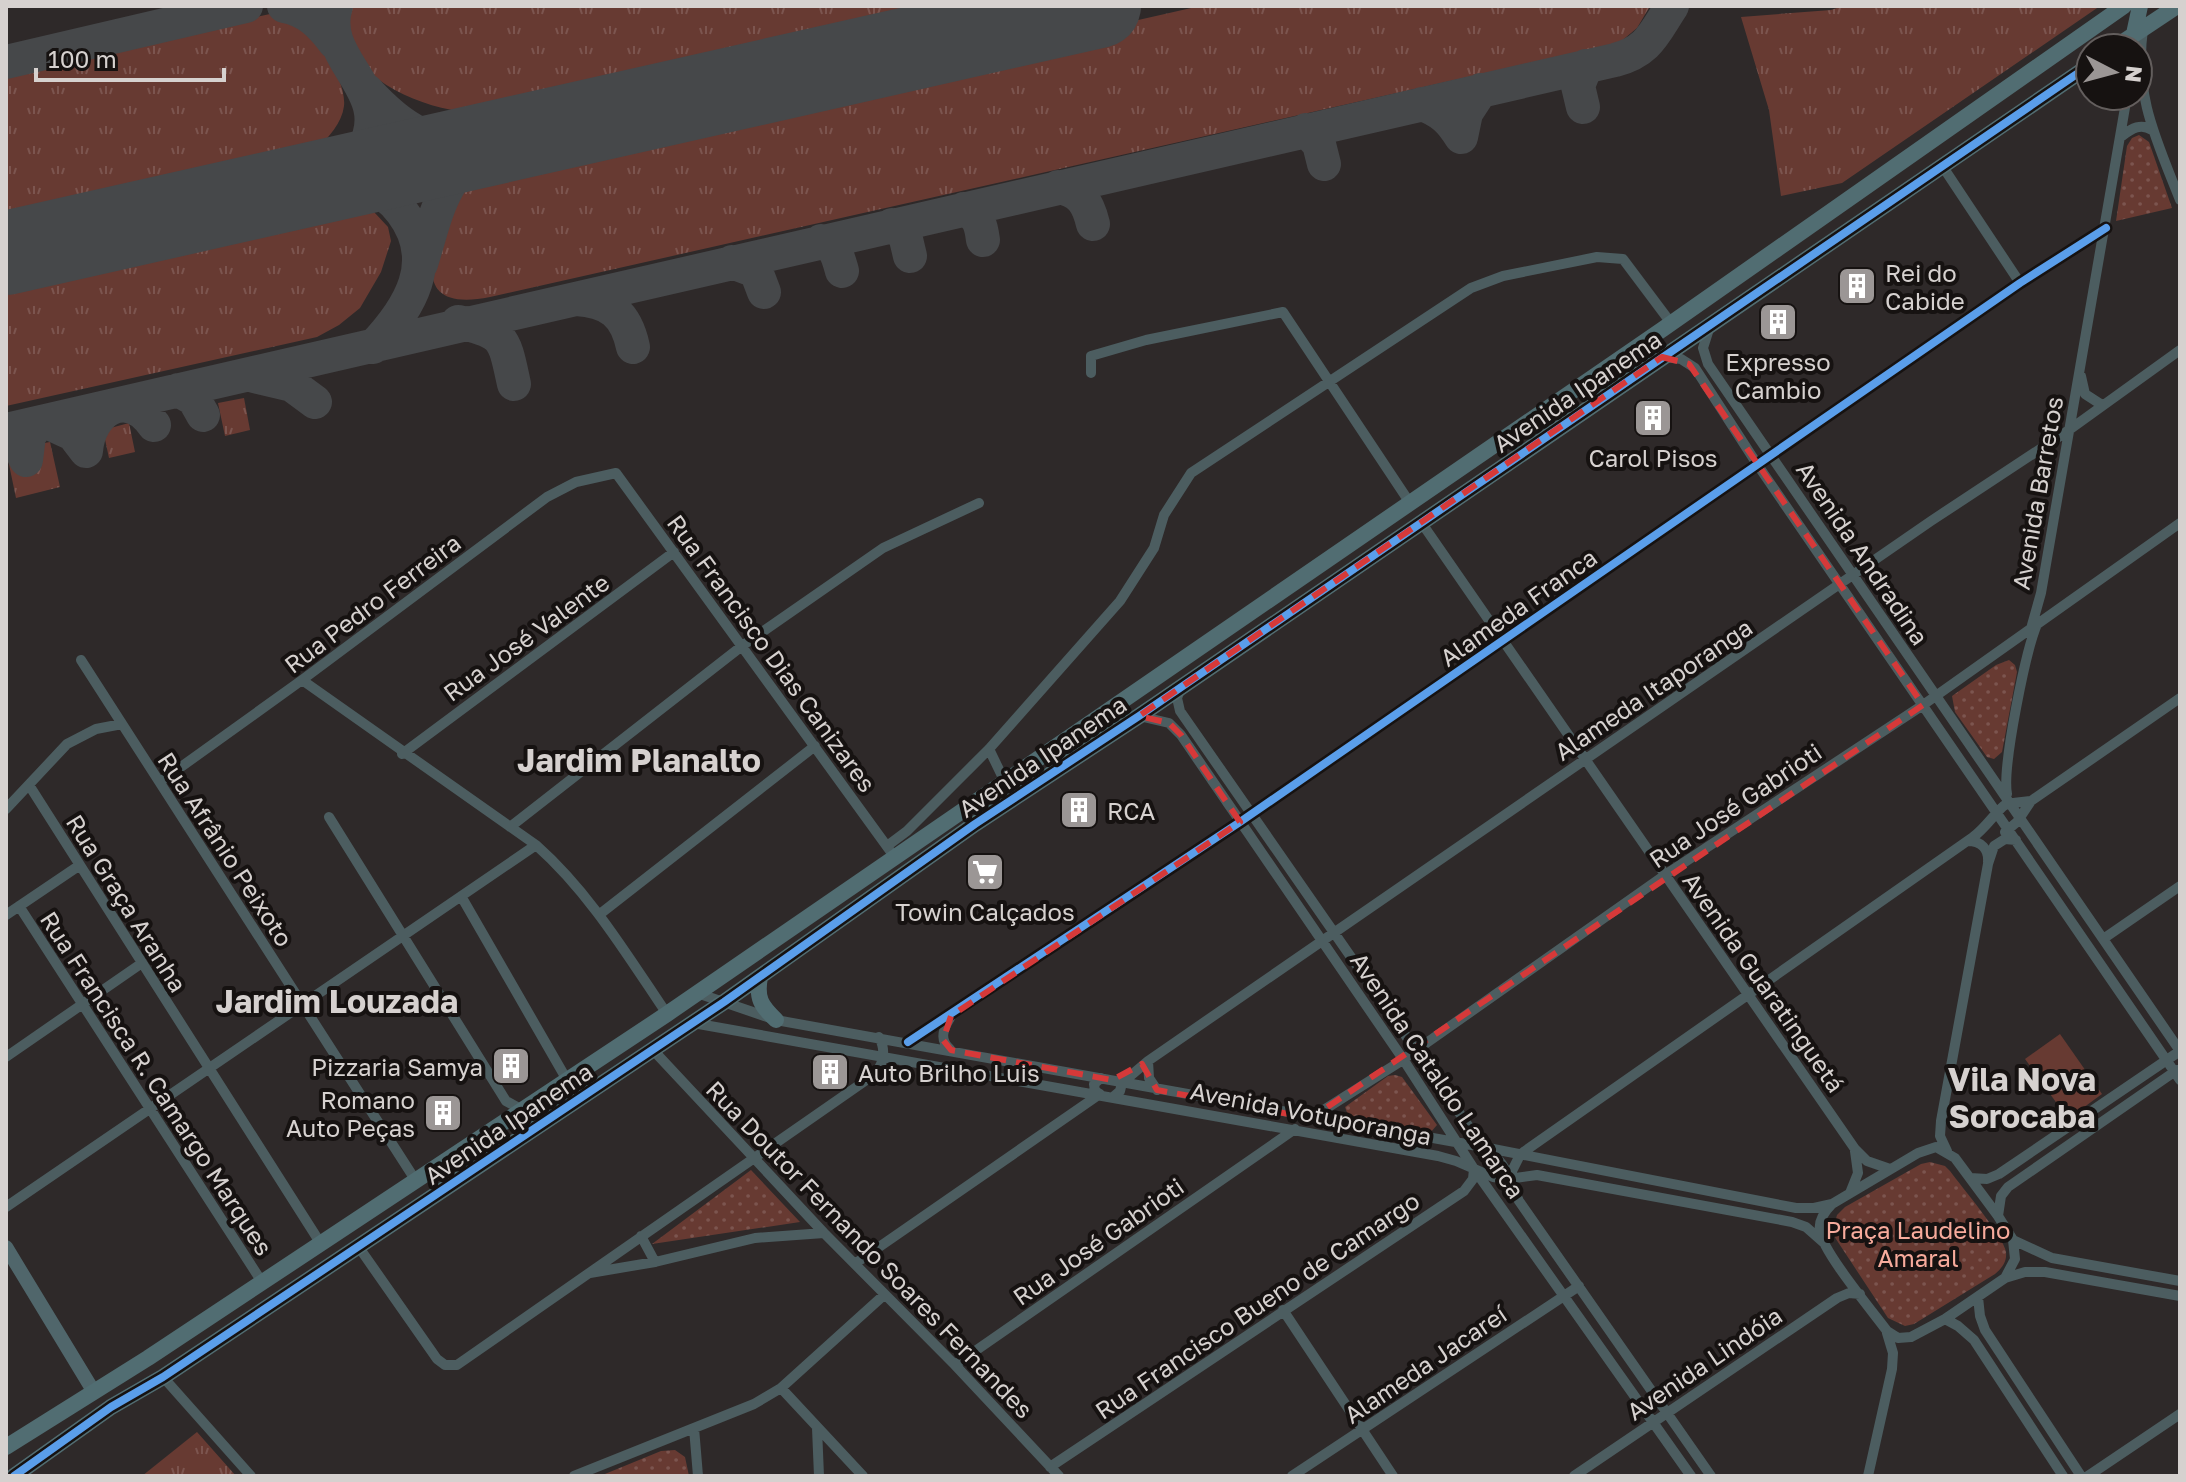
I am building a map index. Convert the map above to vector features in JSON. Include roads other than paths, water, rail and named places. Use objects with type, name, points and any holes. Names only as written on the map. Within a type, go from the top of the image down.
[{"type":"main road","name":"Avenida Ipanema","points":[[6,1447],[321,1244],[667,1014],[891,852],[1005,782],[2124,6]]},
{"type":"main road","points":[[2137,32],[2140,6]]},
{"type":"main road","points":[[2143,32],[2177,6]]},
{"type":"main road","name":"Avenida Ipanema","points":[[17,1475],[111,1407],[163,1377],[724,1002],[963,833],[1139,716],[2074,76]]},
{"type":"main road","points":[[760,977],[757,994],[763,1008],[776,1020]]},
{"type":"main road","points":[[6,1247],[94,1392]]},
{"type":"street","name":"Avenida Barretos","points":[[2009,802],[2006,771],[2041,593],[2125,112]]},
{"type":"street","points":[[2148,112],[2152,130],[2180,200]]},
{"type":"street","points":[[2122,136],[2139,126],[2145,125],[2152,130]]},
{"type":"street","points":[[1943,167],[2020,283]]},
{"type":"street","name":"Alameda Franca","points":[[908,1042],[1240,822],[2020,283],[2106,228]]},
{"type":"street","points":[[2081,244],[2094,247],[2101,255]]},
{"type":"street","points":[[891,852],[907,831],[989,749],[1120,601],[1154,548],[1164,515],[1191,473],[1471,288],[1503,276],[1597,257],[1623,259],[1671,323]]},
{"type":"street","points":[[1091,373],[1091,356],[1146,340],[1283,312],[1410,503]]},
{"type":"street","name":"Avenida Andradina","points":[[1715,321],[1706,334],[1703,348],[1708,364],[2180,1051]]},
{"type":"street","name":"Alameda Itaporanga","points":[[1112,1080],[1148,1061],[2069,430],[2180,350]]},
{"type":"street","name":"Avenida Andradina","points":[[1662,357],[1681,359],[1695,368],[1757,464],[2178,1073]]},
{"type":"street","name":"Avenida Barretos","points":[[2080,366],[2085,394],[2102,405]]},
{"type":"street","points":[[2042,448],[2057,450],[2063,462]]},
{"type":"street","name":"Rua Francisco Dias Canizares","points":[[616,473],[891,852]]},
{"type":"street","name":"Rua Pedro Ferreira","points":[[160,782],[547,497],[576,482],[616,473]]},
{"type":"street","points":[[510,827],[742,646],[883,548],[979,503]]},
{"type":"street","name":"Avenida Guaratinguetá","points":[[1421,522],[1855,1149],[1867,1161],[1890,1169]]},
{"type":"street","name":"Rua José Gabrioti","points":[[1311,1118],[1414,1052],[1665,875],[1923,705],[2180,523]]},
{"type":"street","name":"Rua José Valente","points":[[402,754],[674,552]]},
{"type":"street","points":[[2004,647],[2016,651],[2026,663]]},
{"type":"street","name":"Rua Afrânio Peixoto","points":[[81,660],[416,1181]]},
{"type":"street","points":[[302,680],[402,754],[536,845],[559,866],[600,914],[667,1014]]},
{"type":"street","name":"Avenida Cataldo Lamarca","points":[[1182,686],[1177,698],[1180,711],[1478,1147],[1503,1161],[1519,1201],[1711,1476]]},
{"type":"street","points":[[2005,1278],[2015,1259],[2013,1240],[1970,1178],[1948,1153],[1940,1136],[1988,864],[1994,846],[2021,817],[2031,801],[2180,698]]},
{"type":"street","name":"Avenida Cataldo Lamarca","points":[[1139,716],[1169,723],[1181,735],[1403,1059],[1474,1169],[1691,1476]]},
{"type":"street","points":[[6,809],[67,744],[96,729],[122,724]]},
{"type":"street","points":[[600,914],[815,746]]},
{"type":"street","points":[[989,749],[1005,782]]},
{"type":"street","name":"Rua Graça Aranha","points":[[29,785],[321,1244]]},
{"type":"street","points":[[1508,1179],[1520,1155],[1968,841],[2009,802],[2031,801]]},
{"type":"street","points":[[329,817],[506,1101],[544,1122]]},
{"type":"street","points":[[1994,846],[2005,839],[2016,840]]},
{"type":"street","points":[[1968,841],[1980,843],[1986,849],[1988,864]]},
{"type":"street","points":[[6,1207],[536,845]]},
{"type":"street","points":[[6,915],[80,865]]},
{"type":"street","points":[[2103,939],[2180,886]]},
{"type":"street","points":[[461,896],[567,1080]]},
{"type":"street","name":"Rua Francisca R. Camargo Marques","points":[[19,906],[262,1282]]},
{"type":"street","points":[[6,1057],[142,963]]},
{"type":"street","name":"Avenida Votuporanga","points":[[697,993],[776,1020],[1796,1208],[1832,1204]]},
{"type":"street","points":[[951,1016],[943,1032],[943,1040],[951,1050]]},
{"type":"street","name":"Avenida Votuporanga","points":[[693,1023],[1295,1129],[1450,1159],[1493,1177],[1508,1179],[1529,1176],[1792,1222],[1806,1227],[1823,1242]]},
{"type":"street","points":[[358,1246],[437,1359],[445,1365],[457,1365],[875,1074],[884,1056],[879,1037]]},
{"type":"street","name":"Rua Doutor Fernando Soares Fernandes","points":[[653,1050],[824,1233],[955,1365],[1059,1476]]},
{"type":"street","points":[[1970,1178],[1987,1179],[1999,1174],[2180,1051]]},
{"type":"street","points":[[1148,1061],[1149,1078],[1157,1090]]},
{"type":"street","points":[[1998,1216],[2001,1196],[2008,1187],[2178,1073]]},
{"type":"street","points":[[856,1263],[1100,1094],[1095,1091],[1094,1084],[1112,1080],[1120,1091],[1113,1097]]},
{"type":"street","points":[[1069,1089],[1075,1098],[1072,1114]]},
{"type":"street","points":[[1433,1139],[1440,1137],[1444,1131],[1442,1120]]},
{"type":"street","points":[[1262,1123],[1270,1133],[1264,1150]]},
{"type":"street","name":"Rua José Gabrioti","points":[[955,1365],[1295,1129]]},
{"type":"street","points":[[1545,1137],[1544,1152],[1554,1162]]},
{"type":"street","points":[[1467,1157],[1467,1150],[1478,1147]]},
{"type":"street","points":[[1868,1476],[1893,1353],[1887,1331],[1823,1242],[1820,1222],[1832,1204],[1927,1149],[1936,1147],[1948,1153]]},
{"type":"street","points":[[1849,1193],[1858,1173],[1855,1149]]},
{"type":"street","points":[[1450,1159],[1461,1166],[1465,1177],[1461,1194]]},
{"type":"street","name":"Rua Francisco Bueno de Camargo","points":[[1050,1467],[1461,1194],[1470,1185],[1474,1169]]},
{"type":"street","name":"Avenida Cataldo Lamarca","points":[[1519,1201],[1520,1183],[1529,1176]]},
{"type":"street","points":[[587,1274],[655,1262],[755,1238],[824,1233]]},
{"type":"street","points":[[641,1236],[655,1262]]},
{"type":"street","points":[[2013,1240],[2052,1258],[2180,1281]]},
{"type":"street","points":[[1887,1331],[1898,1338],[1911,1337],[1945,1319],[2005,1278],[2025,1272],[2045,1272],[2180,1296]]},
{"type":"street","name":"Alameda Jacareí","points":[[1292,1476],[1579,1286]]},
{"type":"street","name":"Avenida Lindóia","points":[[1574,1476],[1837,1298],[1849,1293],[1860,1294]]},
{"type":"street","points":[[574,1476],[754,1404],[781,1388],[884,1295]]},
{"type":"street","points":[[1978,1297],[1985,1330],[2081,1476]]},
{"type":"street","points":[[1283,1310],[1393,1476]]},
{"type":"street","points":[[1945,1319],[1974,1340],[2063,1476]]},
{"type":"street","points":[[163,1377],[251,1476]]},
{"type":"street","points":[[781,1388],[863,1476]]},
{"type":"street","points":[[2088,1476],[2180,1414]]},
{"type":"street","points":[[694,1428],[698,1476]]},
{"type":"street","points":[[817,1428],[819,1476]]},
{"type":"place","name":"Rei do Cabide","points":[[1857,286]]},
{"type":"place","name":"Expresso Cambio","points":[[1778,322]]},
{"type":"place","name":"Carol Pisos","points":[[1653,418]]},
{"type":"place","name":"RCA","points":[[1079,810]]},
{"type":"place","name":"Towin Calçados","points":[[985,872]]},
{"type":"place","name":"Pizzaria Samya","points":[[511,1066]]},
{"type":"place","name":"Auto Brilho Luis","points":[[830,1072]]},
{"type":"place","name":"Romano Auto Peças","points":[[443,1113]]},
{"type":"district","name":"Jardim Planalto","points":[[639,760]]},
{"type":"district","name":"Jardim Louzada","points":[[337,1001]]},
{"type":"district","name":"Vila Nova Sorocaba","points":[[2022,1098]]},
{"type":"park label","name":"Praça Laudelino Amaral","points":[[1918,1243]]}]
